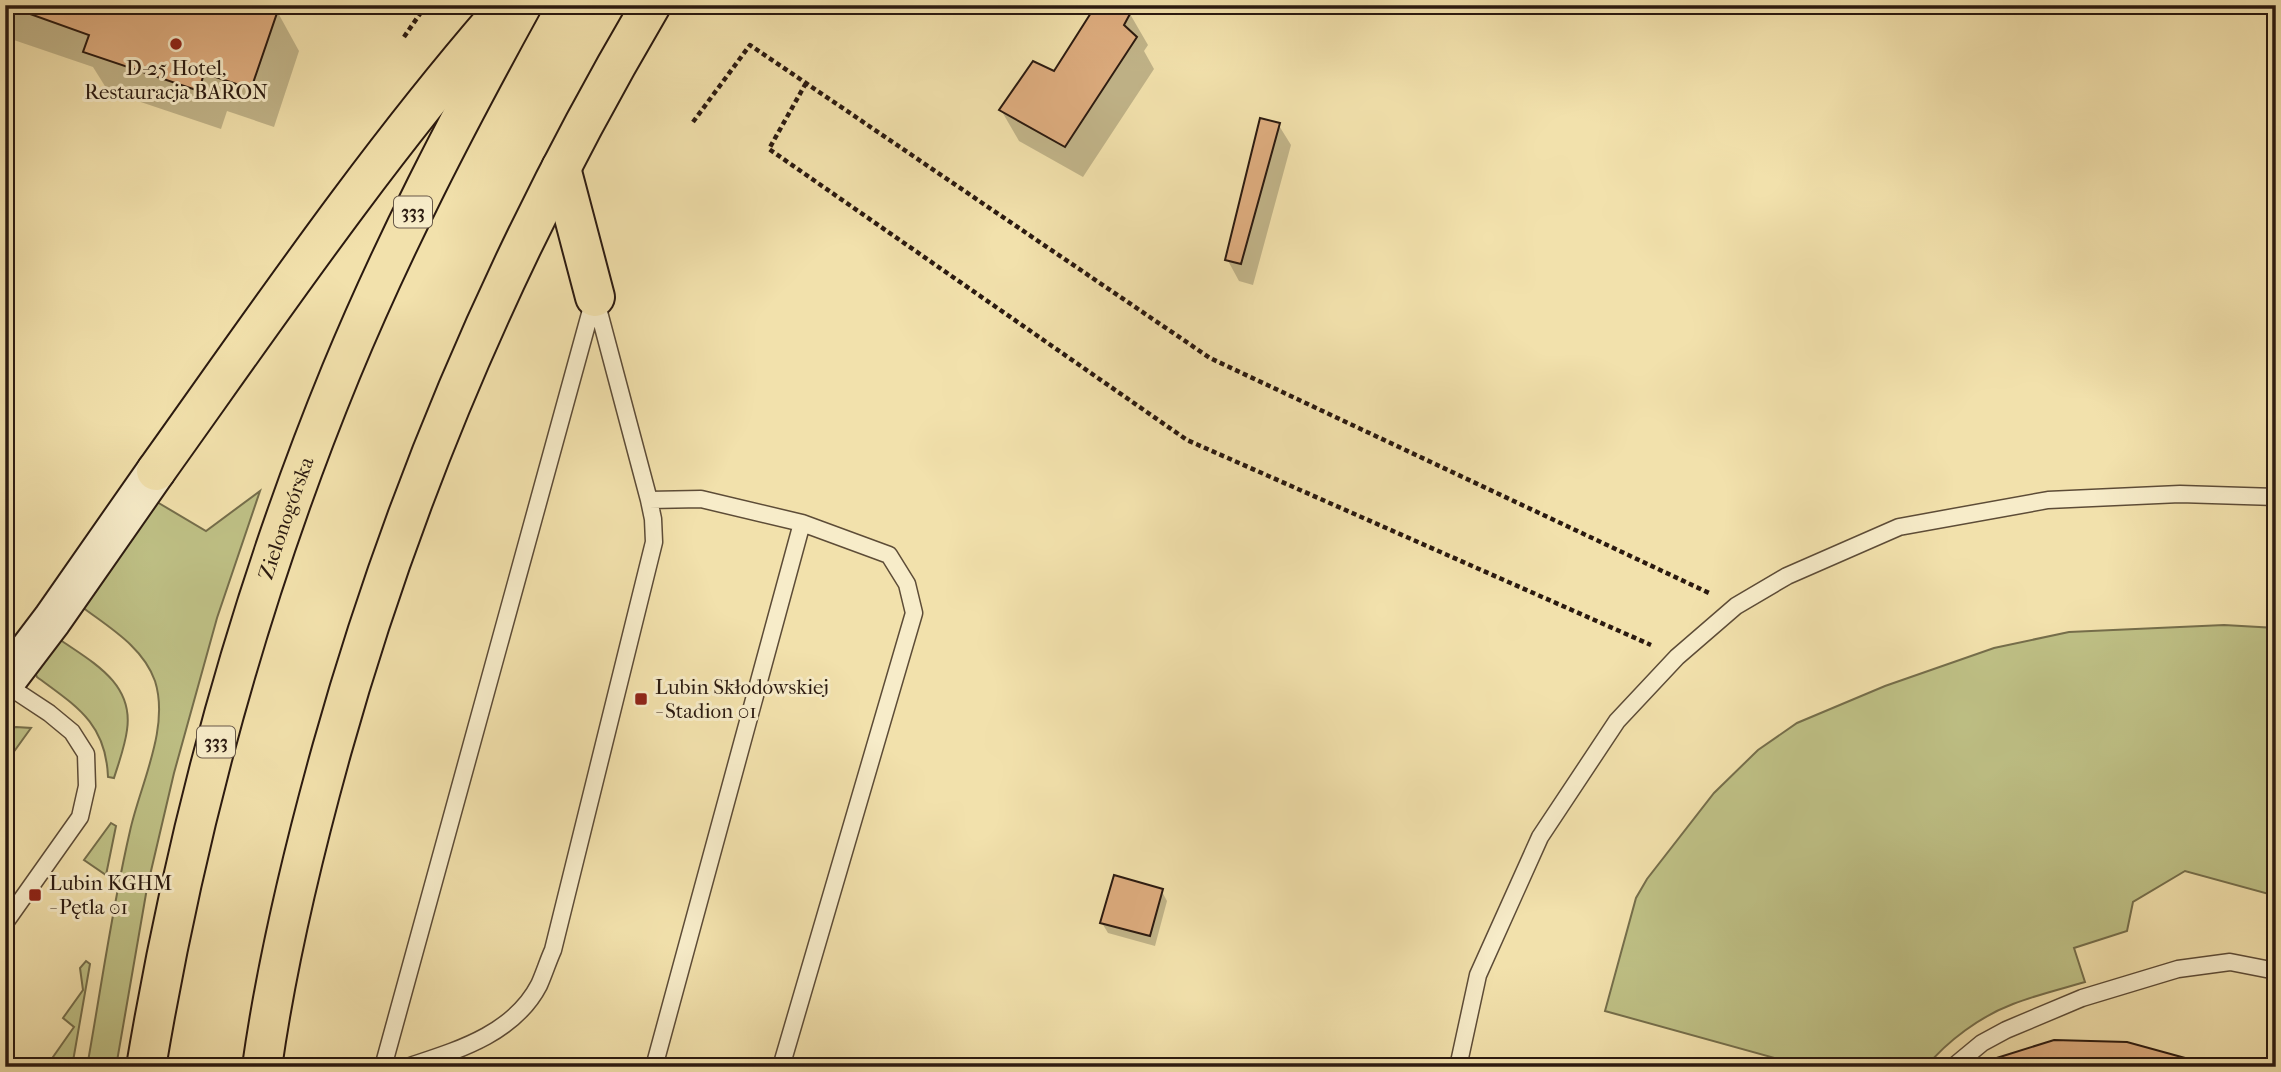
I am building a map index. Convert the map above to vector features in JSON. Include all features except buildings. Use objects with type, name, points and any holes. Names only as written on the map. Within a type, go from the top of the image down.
[{"type":"main road","points":[[156,471],[298,272],[440,82],[508,5]]},
{"type":"main road","name":"Zielonogórska","points":[[146,1067],[172,923],[197,816],[225,707],[275,546],[331,397],[384,273],[440,157],[522,5]]},
{"type":"main road","points":[[262,1067],[272,1003],[311,828],[378,597],[427,461],[479,339],[561,168],[651,5]]},
{"type":"main road","points":[[561,168],[595,297]]},
{"type":"street","points":[[5,683],[156,471]]},
{"type":"lane","points":[[407,1067],[459,1050],[488,1036],[515,1016],[538,987],[553,950],[654,542],[649,500],[595,297]]},
{"type":"lane","points":[[383,1067],[595,297]]},
{"type":"lane","points":[[1458,1067],[1478,975],[1540,837],[1617,720],[1677,657],[1736,606],[1787,576],[1899,527],[2048,500],[2180,494],[2276,497]]},
{"type":"lane","points":[[649,500],[701,499],[802,523],[890,555],[907,584],[914,613],[782,1067]]},
{"type":"lane","points":[[654,1067],[802,523]]},
{"type":"lane","points":[[5,683],[72,732],[86,754],[87,786],[80,817],[5,923]]},
{"type":"lane","points":[[1953,1067],[1982,1043],[2006,1030],[2082,998],[2178,969],[2230,962],[2276,971]]},
{"type":"path","points":[[404,37],[426,5]]},
{"type":"path","points":[[693,122],[750,45],[1210,358],[1736,606]]},
{"type":"path","points":[[806,83],[769,149],[1187,440],[1677,657]]},
{"type":"green space","points":[[260,491],[217,618],[174,773],[147,888],[116,1067],[87,1067],[124,860],[156,737],[159,699],[150,669],[134,648],[82,607],[157,502],[206,531]]},
{"type":"green space","points":[[2224,625],[2276,628],[2276,896],[2185,871],[2133,902],[2127,931],[2074,948],[2085,982],[2022,1001],[1989,1015],[1954,1039],[1926,1067],[1807,1067],[1605,1011],[1636,898],[1647,879],[1714,793],[1758,750],[1797,723],[1885,686],[1994,648],[2069,632]]},
{"type":"green space","points":[[59,639],[85,656],[108,676],[124,699],[127,730],[114,778],[108,777],[102,743],[95,729],[76,707],[37,677],[35,672]]},
{"type":"green space","points":[[31,728],[5,764],[5,729]]},
{"type":"green space","points":[[111,823],[116,826],[106,875],[84,860]]},
{"type":"green space","points":[[86,961],[90,964],[72,1067],[46,1067],[74,1027],[63,1018],[83,990],[80,968]]},
{"type":"place","name":"D-25 Hotel, Restauracja BARON","points":[[176,44]]},
{"type":"place","name":"Lubin Skłodowskiej - Stadion 01","points":[[641,699]]},
{"type":"place","name":"Lubin KGHM - Pętla 01","points":[[35,895]]}]
